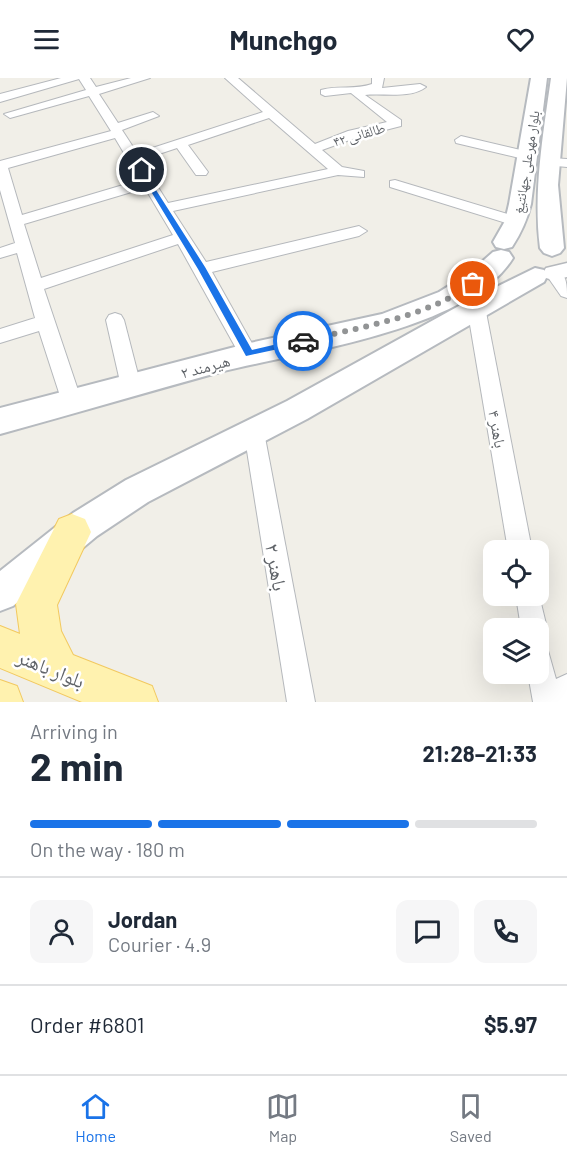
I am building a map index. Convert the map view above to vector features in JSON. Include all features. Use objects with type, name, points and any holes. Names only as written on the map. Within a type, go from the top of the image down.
[{"type":"main road","name":"بلوار مهرعلی جهانتیغ","points":[[502,250],[516,221],[539,78]]},
{"type":"main road","name":"بلوار مهرعلی جهانتیغ","points":[[556,264],[548,224],[559,162],[560,78]]},
{"type":"main road","points":[[527,237],[556,264],[510,268],[502,250],[510,239],[527,237]]},
{"type":"main road","name":"هیرمند ۲","points":[[0,421],[249,354],[400,317],[462,292],[484,276],[502,250]]},
{"type":"main road","points":[[0,593],[26,574],[72,532],[116,503],[254,432],[556,264]]},
{"type":"main road","points":[[58,670],[41,636],[36,604],[72,532]]},
{"type":"main road","name":"بلوار باهنر","points":[[0,647],[136,702]]},
{"type":"street","points":[[0,98],[74,78]]},
{"type":"street","points":[[84,78],[202,269],[249,354]]},
{"type":"street","points":[[10,114],[144,78]]},
{"type":"street","points":[[231,78],[338,171]]},
{"type":"street","points":[[367,90],[378,86],[378,78]]},
{"type":"street","points":[[325,92],[340,89],[388,92],[420,87]]},
{"type":"street","name":"طالقانی ۴۲","points":[[313,148],[353,134],[397,123],[356,94],[367,90]]},
{"type":"street","points":[[134,158],[272,113]]},
{"type":"street","points":[[72,402],[45,322],[17,221],[4,188],[0,165],[117,130],[153,116]]},
{"type":"street","points":[[461,140],[528,156]]},
{"type":"street","points":[[180,143],[201,172]]},
{"type":"street","points":[[164,208],[338,171],[359,174]]},
{"type":"street","points":[[17,221],[149,182]]},
{"type":"street","points":[[395,184],[516,221]]},
{"type":"street","points":[[53,192],[59,209]]},
{"type":"street","points":[[202,269],[359,231]]},
{"type":"street","points":[[35,286],[182,237]]},
{"type":"street","points":[[0,253],[24,246]]},
{"type":"street","points":[[556,264],[567,292]]},
{"type":"street","name":"باهنر ۴","points":[[476,307],[518,540]]},
{"type":"street","points":[[115,320],[131,386]]},
{"type":"street","points":[[0,336],[45,322]]},
{"type":"street","name":"باهنر ۲","points":[[254,432],[301,702]]},
{"type":"street","points":[[543,684],[547,702],[567,688]]},
{"type":"way so far","points":[[303,341],[400,317],[462,292],[473,284]]},
{"type":"route","points":[[142,170],[202,269],[249,354],[303,341]]}]
